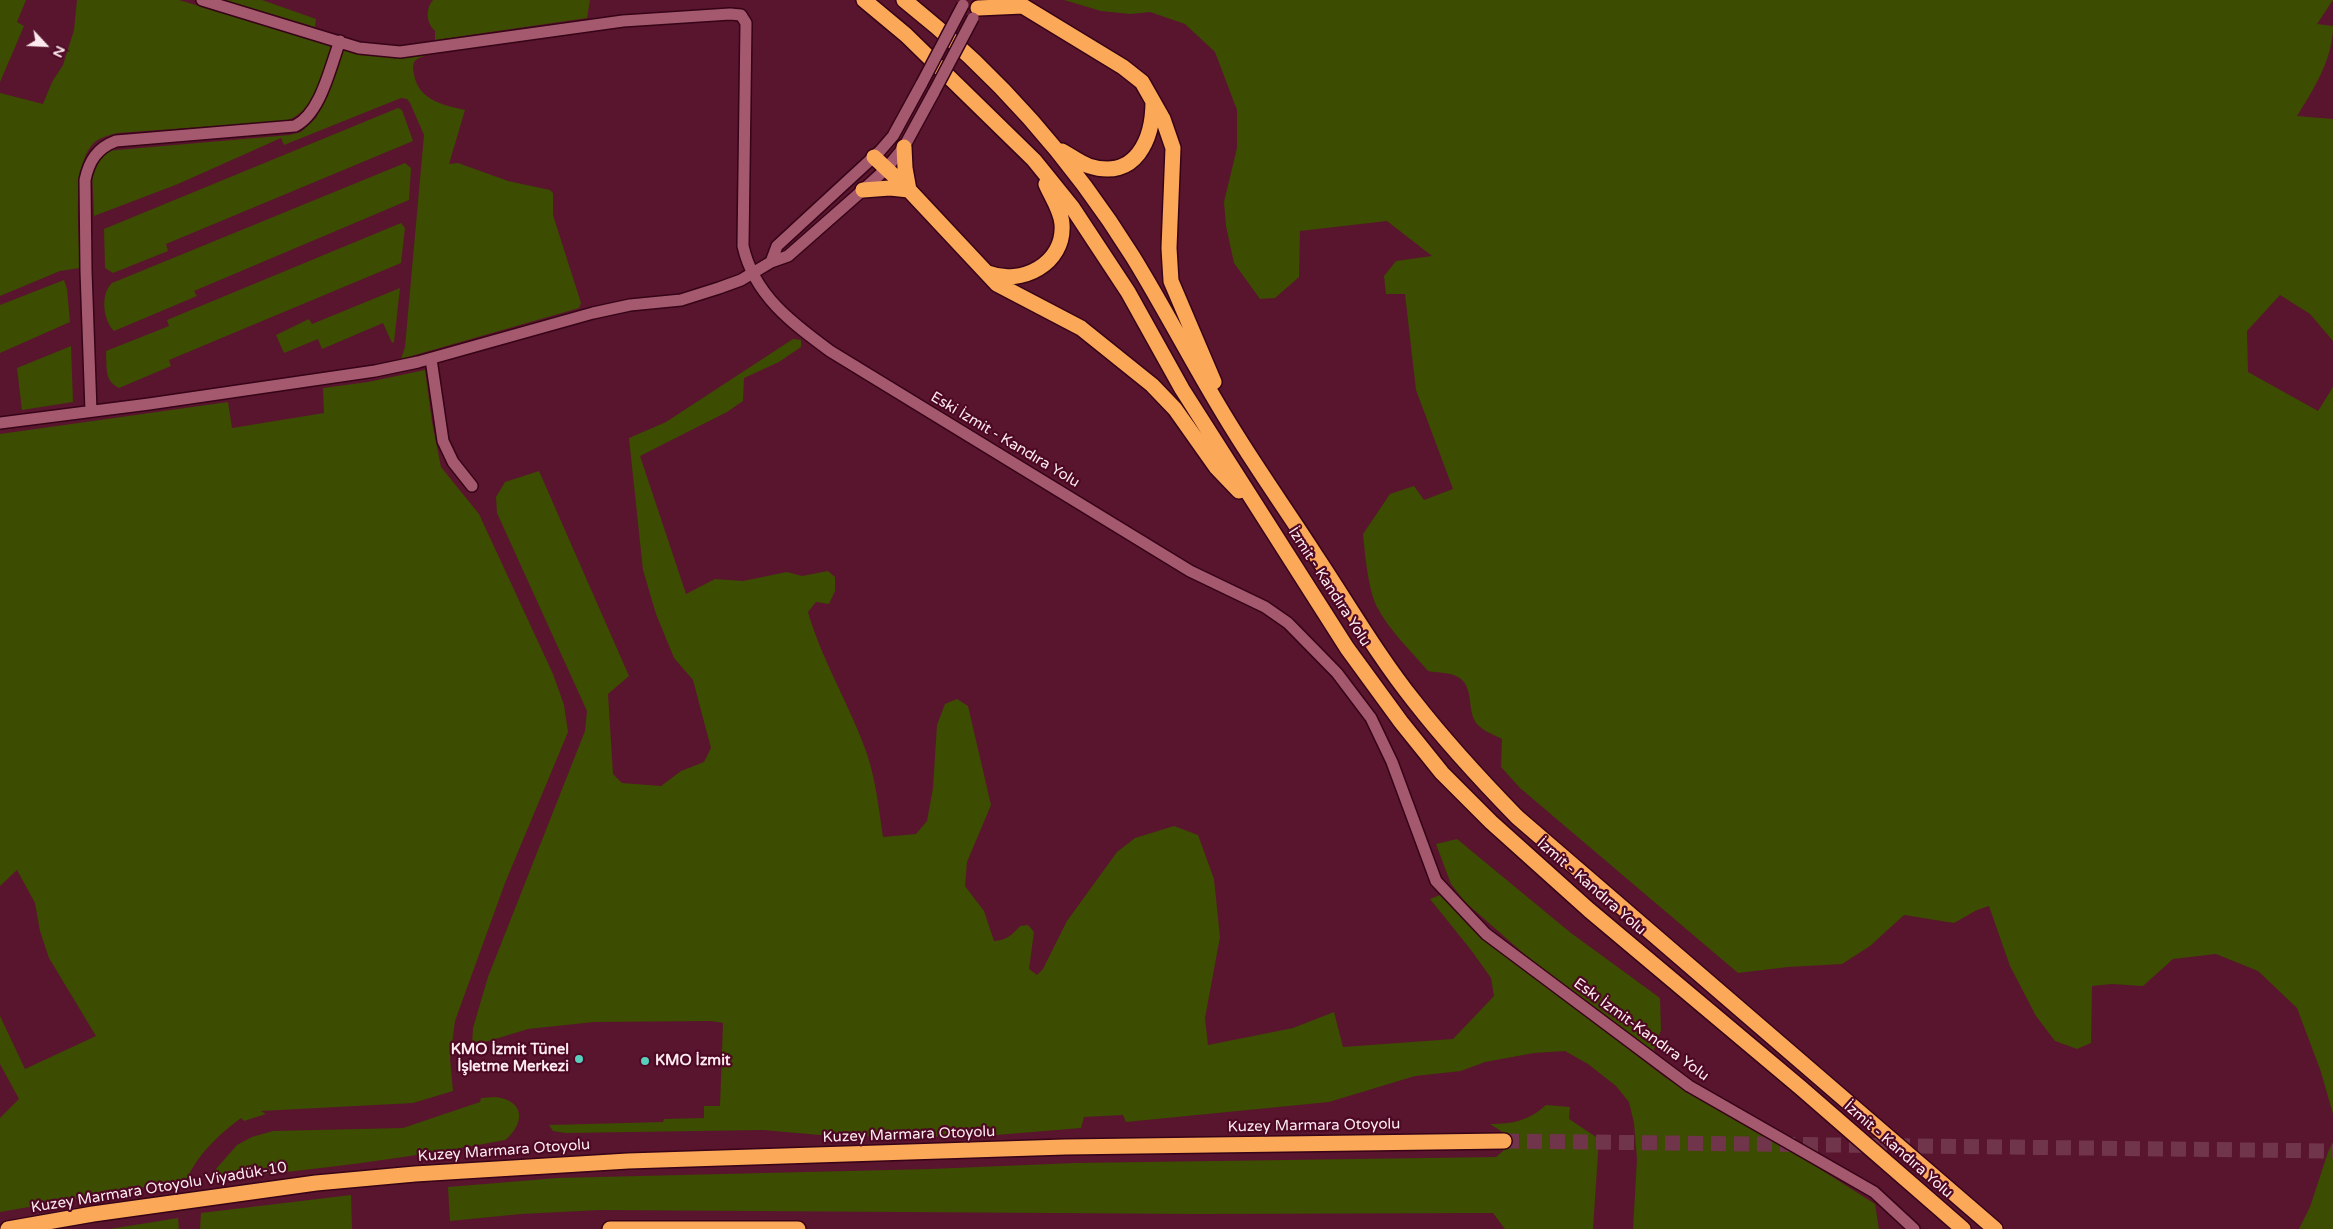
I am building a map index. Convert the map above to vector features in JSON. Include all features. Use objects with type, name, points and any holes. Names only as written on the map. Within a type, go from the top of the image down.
[{"type":"highway","points":[[864,0],[906,35],[1034,160],[1072,206],[1128,292],[1182,389],[1259,512]]},
{"type":"highway","points":[[904,0],[954,41],[1021,108],[1054,146],[1132,256],[1234,430],[1412,700],[1467,766],[1517,817],[1995,1229]]},
{"type":"highway","points":[[972,6],[1019,2],[1123,67],[1142,82],[1163,119],[1173,148],[1168,248],[1171,281],[1234,430]]},
{"type":"highway","points":[[1054,146],[1089,166],[1108,169],[1121,167],[1134,160],[1144,148],[1150,134],[1153,100]]},
{"type":"highway","points":[[904,147],[909,190]]},
{"type":"highway","points":[[874,157],[909,190],[997,284],[1081,328],[1152,385],[1175,409],[1216,467],[1259,512]]},
{"type":"highway","points":[[984,272],[998,277],[1029,274],[1045,265],[1054,254],[1060,241],[1062,224],[1058,210],[1034,160]]},
{"type":"highway","points":[[863,190],[884,188],[909,190]]},
{"type":"highway","name":"İzmit - Kandıra Yolu","points":[[1259,512],[1347,648],[1400,722],[1442,773],[1491,822],[1589,910],[1801,1088],[1963,1229]]},
{"type":"highway","name":"Kuzey Marmara Otoyolu","points":[[316,1182],[628,1161],[1065,1147],[1504,1141]]},
{"type":"highway","name":"Kuzey Marmara Otoyolu Viyadük-10","points":[[8,1229],[93,1214],[316,1182]]},
{"type":"highway","points":[[610,1229],[798,1229]]},
{"type":"street","points":[[92,411],[86,271],[85,180],[88,166],[95,155],[104,145],[116,141],[295,126],[311,113],[318,100],[340,42],[202,0]]},
{"type":"street","points":[[771,262],[778,246],[874,157],[893,136],[922,83],[972,6]]},
{"type":"street","points":[[0,423],[375,372],[431,359],[593,313],[630,305],[681,300],[734,283],[771,262],[788,256],[886,168],[904,147],[934,92],[972,6]]},
{"type":"street","name":"Eski İzmit - Kandıra Yolu","points":[[340,42],[359,48],[400,52],[623,21],[730,14],[741,15],[746,23],[743,246],[752,272],[772,304],[798,328],[830,351],[1190,571],[1265,607],[1288,624],[1337,673],[1371,718],[1392,762],[1418,830]]},
{"type":"street","points":[[431,359],[443,440],[453,462],[472,486]]},
{"type":"street","name":"Eskı İzmit-Kandıra Yolu","points":[[1418,830],[1436,881],[1486,934],[1689,1086],[1874,1192],[1914,1229]]},
{"type":"green space","points":[[0,0],[26,0],[17,22],[24,26],[0,82]]},
{"type":"green space","points":[[77,0],[179,0],[331,46],[321,79],[311,100],[296,116],[286,121],[117,133],[103,137],[95,142],[87,152],[79,183],[80,268],[60,271],[0,296],[0,93],[43,104],[52,82],[63,65],[74,30]]},
{"type":"green space","points":[[225,0],[262,0],[316,19],[315,27]]},
{"type":"green space","points":[[433,0],[590,0],[587,18],[435,40],[435,31],[428,20],[430,4]]},
{"type":"green space","points":[[1064,0],[2333,0],[2317,24],[2333,26],[2330,50],[2316,84],[2297,116],[2333,119],[2333,341],[2310,314],[2280,295],[2247,331],[2248,372],[2318,411],[2333,387],[2333,1114],[2321,1072],[2297,1008],[2258,971],[2216,954],[2173,959],[2143,986],[2112,984],[2092,986],[2091,1043],[2077,1049],[2055,1041],[2036,1016],[2010,966],[1989,906],[1977,910],[1954,923],[1904,915],[1870,946],[1842,964],[1788,967],[1738,973],[1520,788],[1501,767],[1502,739],[1484,730],[1475,721],[1472,715],[1467,687],[1463,681],[1451,674],[1428,671],[1388,624],[1377,607],[1367,571],[1363,534],[1390,494],[1414,486],[1424,500],[1453,489],[1416,390],[1405,294],[1386,294],[1384,276],[1396,261],[1432,256],[1387,221],[1300,231],[1299,277],[1275,298],[1260,299],[1234,263],[1226,226],[1224,202],[1237,148],[1237,110],[1215,52],[1185,24],[1150,12],[1130,14],[1101,11]]},
{"type":"green space","points":[[345,47],[442,50],[419,58],[414,63],[413,68],[416,83],[426,95],[440,103],[465,110],[449,164],[458,163],[508,181],[550,190],[553,193],[553,215],[581,303],[579,308],[401,359],[405,347],[424,135],[407,99],[401,98],[284,145],[281,138],[178,184],[94,216],[92,171],[106,151],[290,135],[301,132],[316,118]]},
{"type":"green space","points":[[398,108],[402,110],[413,141],[166,244],[168,251],[113,273],[105,268],[104,229]]},
{"type":"green space","points":[[405,163],[411,168],[409,200],[194,291],[197,296],[114,331],[110,326],[105,314],[104,300],[112,283]]},
{"type":"green space","points":[[401,223],[405,228],[401,263],[169,360],[171,366],[119,388],[111,382],[107,368],[106,351],[169,326],[167,320]]},
{"type":"green space","points":[[64,280],[67,289],[70,322],[0,353],[0,305]]},
{"type":"green space","points":[[400,288],[394,342],[392,343],[383,323],[322,349],[318,339],[284,353],[276,335],[309,319],[312,324]]},
{"type":"green space","points":[[793,339],[801,340],[801,347],[779,362],[744,378],[743,401],[727,412],[640,456],[686,594],[715,579],[743,581],[787,572],[802,576],[828,571],[835,577],[835,591],[829,604],[816,602],[808,612],[821,648],[867,754],[875,785],[883,837],[916,834],[927,821],[933,788],[937,725],[945,704],[957,699],[968,706],[991,805],[967,862],[965,886],[984,911],[994,941],[1002,940],[1009,936],[1020,926],[1028,925],[1034,932],[1029,969],[1037,975],[1043,969],[1067,921],[1117,852],[1135,838],[1174,826],[1198,835],[1214,879],[1220,937],[1205,1018],[1208,1045],[1293,1028],[1334,1012],[1343,1047],[1453,1039],[1494,996],[1491,978],[1430,899],[1440,895],[1475,931],[1666,1078],[1798,1155],[1875,1204],[1879,1229],[1633,1229],[1637,1159],[1634,1123],[1629,1102],[1616,1086],[1588,1064],[1565,1051],[1534,1053],[1485,1062],[1461,1071],[1415,1076],[1329,1102],[1126,1122],[1123,1115],[1084,1117],[1081,1128],[984,1136],[891,1137],[820,1135],[763,1130],[566,1133],[553,1131],[549,1125],[663,1122],[664,1119],[704,1118],[704,1106],[720,1106],[723,1023],[711,1021],[594,1022],[528,1029],[472,1046],[473,1028],[488,977],[585,731],[587,711],[497,513],[496,497],[505,482],[539,471],[629,676],[608,694],[613,774],[622,783],[661,786],[681,771],[704,762],[711,748],[693,680],[674,658],[656,614],[643,570],[629,438],[666,422]]},
{"type":"green space","points":[[71,346],[73,402],[22,410],[17,368]]},
{"type":"green space","points":[[425,370],[432,422],[441,467],[479,514],[553,674],[564,705],[568,732],[505,883],[455,1021],[450,1059],[453,1091],[413,1103],[261,1111],[266,1114],[244,1121],[241,1118],[216,1138],[197,1161],[186,1180],[0,1212],[0,1118],[19,1099],[0,1064],[0,1016],[25,1069],[96,1036],[49,958],[40,931],[35,903],[17,870],[0,886],[0,434],[228,402],[232,428],[324,413],[323,388],[368,382]]},
{"type":"green space","points":[[1457,839],[1571,933],[1660,998],[1661,1030],[1653,1052],[1531,960],[1465,902],[1451,884],[1436,844]]},
{"type":"green space","points":[[481,1098],[501,1098],[515,1105],[518,1110],[518,1123],[511,1135],[505,1140],[358,1163],[209,1180],[237,1145],[252,1137],[273,1131],[403,1128],[480,1102]]},
{"type":"green space","points":[[1546,1105],[1570,1107],[1569,1119],[1599,1139],[1593,1229],[1505,1229],[1493,1213],[1198,1214],[600,1210],[521,1214],[450,1221],[448,1187],[557,1178],[930,1169],[1075,1163],[1496,1157],[1503,1151],[1504,1141],[1501,1131],[1490,1124],[1506,1123],[1526,1118]]},
{"type":"green space","points":[[2333,1142],[2333,1229],[2299,1229],[2310,1207]]},
{"type":"green space","points":[[351,1195],[352,1229],[200,1229],[201,1213]]},
{"type":"green space","points":[[178,1218],[179,1229],[110,1229]]},
{"type":"tunnel","points":[[1504,1141],[2333,1151]]},
{"type":"place","name":"KMO İzmit Tünel İşletme Merkezi","points":[[579,1059]]},
{"type":"place","name":"KMO İzmit","points":[[645,1061]]}]
